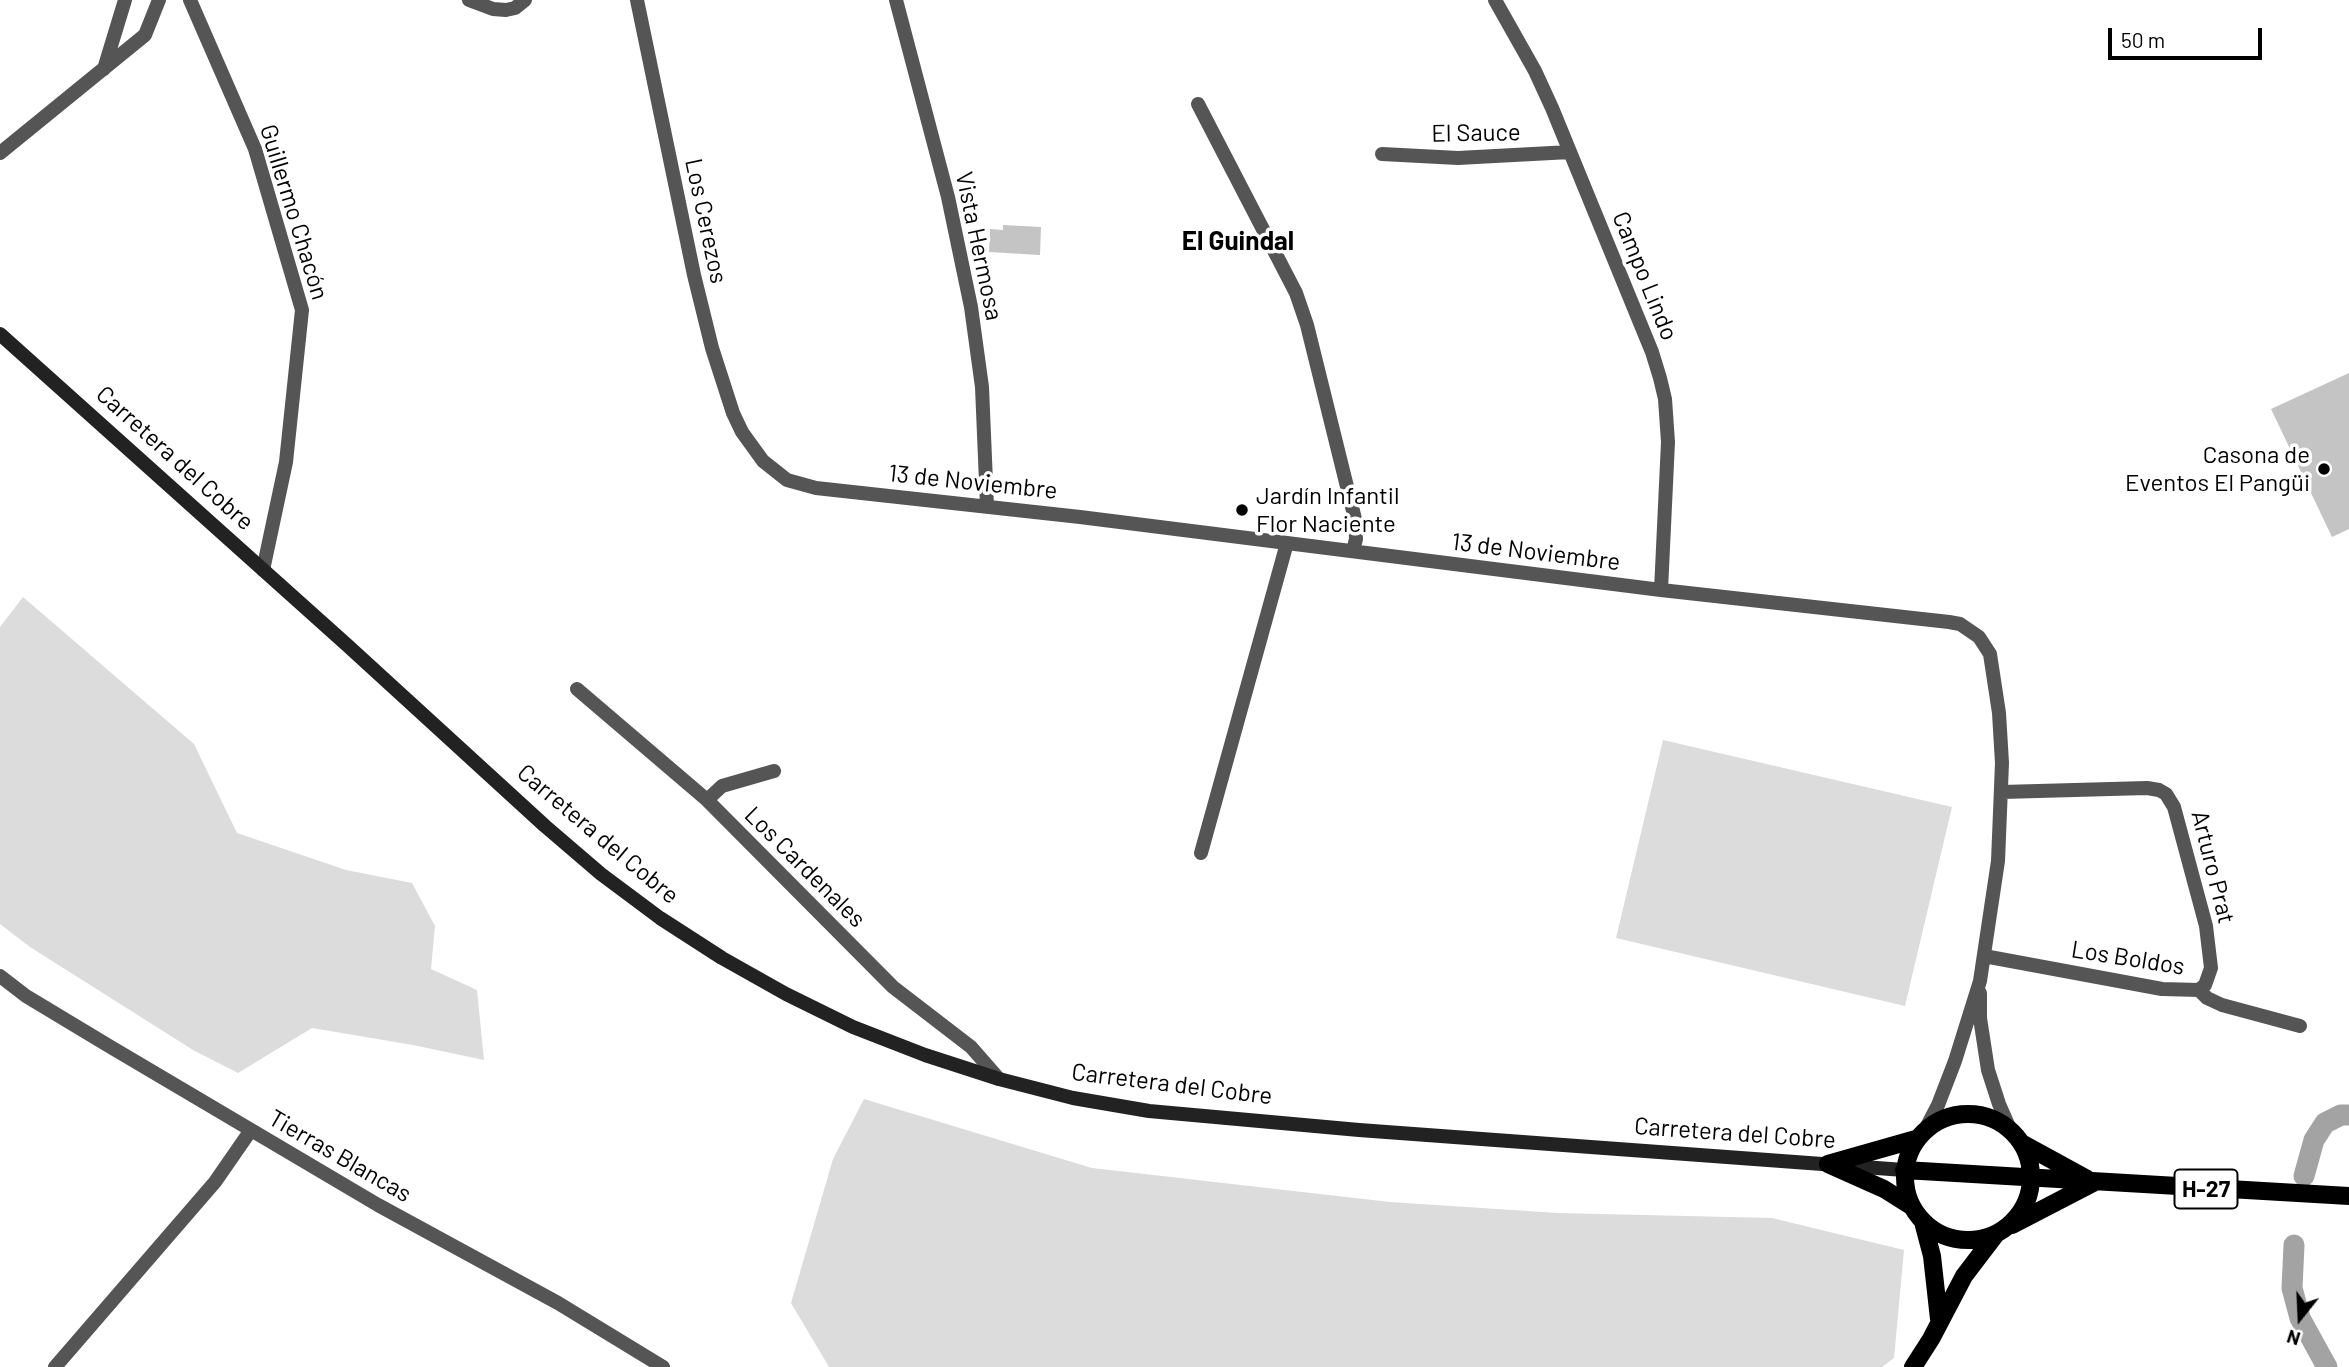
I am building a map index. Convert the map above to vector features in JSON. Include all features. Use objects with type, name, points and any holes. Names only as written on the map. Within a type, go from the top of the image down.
[{"type":"main road","name":"Carretera del Cobre","points":[[0,334],[573,851],[660,918],[753,977],[819,1011],[901,1046],[999,1079],[1073,1098],[1187,1116],[2032,1179]]},
{"type":"main road","points":[[1828,1164],[1920,1134],[1952,1115],[1968,1113],[1990,1118],[2010,1129],[2023,1144],[2030,1162],[2032,1179],[2028,1199],[2019,1216],[2001,1231],[1964,1276],[1913,1367]]},
{"type":"main road","points":[[1920,1134],[1908,1155],[1904,1170],[1905,1190],[1911,1206],[1923,1222],[1937,1233],[1952,1239],[1969,1241],[2001,1231],[2093,1183]]},
{"type":"main road","points":[[2023,1144],[2093,1183]]},
{"type":"main road","points":[[1828,1164],[1884,1189],[1911,1206]]},
{"type":"main road","name":"H-27","points":[[2032,1179],[2349,1196]]},
{"type":"main road","points":[[1923,1222],[1932,1256],[1939,1319]]},
{"type":"street","points":[[104,69],[125,0]]},
{"type":"street","points":[[0,153],[145,35],[159,0]]},
{"type":"street","name":"Guillermo Chacón","points":[[190,0],[255,149],[302,310],[286,462],[263,570]]},
{"type":"street","points":[[468,0],[493,9],[506,10],[525,0]]},
{"type":"street","name":"Los Cerezos","points":[[637,0],[694,275],[712,348],[733,413],[751,446]]},
{"type":"street","name":"Vista Hermosa","points":[[896,0],[948,197],[971,307],[982,387],[987,506]]},
{"type":"street","name":"Campo Lindo","points":[[1495,0],[1535,71],[1652,352],[1665,399],[1668,442],[1661,590]]},
{"type":"street","points":[[1198,104],[1296,293],[1307,325],[1355,519],[1356,539],[1353,551]]},
{"type":"street","name":"El Sauce","points":[[1382,154],[1458,158],[1570,152]]},
{"type":"street","name":"13 de Noviembre","points":[[751,446],[774,472],[787,480],[816,488],[987,506],[1661,590],[1949,622],[1970,630],[1986,645],[1993,664],[1999,713],[2002,792],[1998,861],[1980,981],[1951,1073],[1938,1105],[1920,1134]]},
{"type":"street","points":[[1200,853],[1287,543]]},
{"type":"street","name":"Los Cardenales","points":[[577,689],[706,800],[893,987],[971,1047],[999,1079]]},
{"type":"street","points":[[706,800],[722,786],[774,771]]},
{"type":"street","name":"Arturo Prat","points":[[2002,792],[2147,788],[2166,794],[2175,807],[2206,926],[2211,968],[2205,985],[2199,990]]},
{"type":"street","name":"Los Boldos","points":[[1984,956],[2162,989],[2199,990],[2207,998],[2222,1005],[2300,1026]]},
{"type":"street","name":"Tierras Blancas","points":[[0,976],[26,996],[378,1205],[558,1303],[641,1362],[663,1367]]},
{"type":"street","name":"13 de Noviembre","points":[[1980,981],[1980,1018],[1988,1070],[2010,1129]]},
{"type":"street","points":[[55,1367],[215,1182],[251,1130]]},
{"type":"shaded area","points":[[23,597],[194,744],[237,833],[346,870],[412,883],[435,926],[431,969],[477,990],[484,1060],[312,1028],[238,1073],[193,1050],[30,947],[0,924],[0,627]]},
{"type":"shaded area","points":[[1663,740],[1952,807],[1905,1006],[1616,938]]},
{"type":"shaded area","points":[[864,1099],[1092,1168],[1390,1202],[1558,1213],[1772,1218],[1904,1250],[1894,1358],[1882,1367],[829,1367],[791,1303],[833,1159]]},
{"type":"building","points":[[1003,225],[1041,227],[1040,255],[989,252],[990,229],[1003,230]]},
{"type":"building","name":"Casona de Eventos El Pangüi","points":[[2349,373],[2349,529],[2332,537],[2271,409]]},
{"type":"waterway","points":[[2304,1176],[2314,1140],[2325,1123],[2341,1115],[2349,1115]]},
{"type":"waterway","points":[[2294,1245],[2292,1288],[2300,1318],[2327,1367]]},
{"type":"place","name":"Casona de Eventos El Pangüi","points":[[2324,469]]},
{"type":"place","name":"Jardín Infantil Flor Naciente","points":[[1242,510]]},
{"type":"district","name":"El Guindal","points":[[1238,241]]}]
